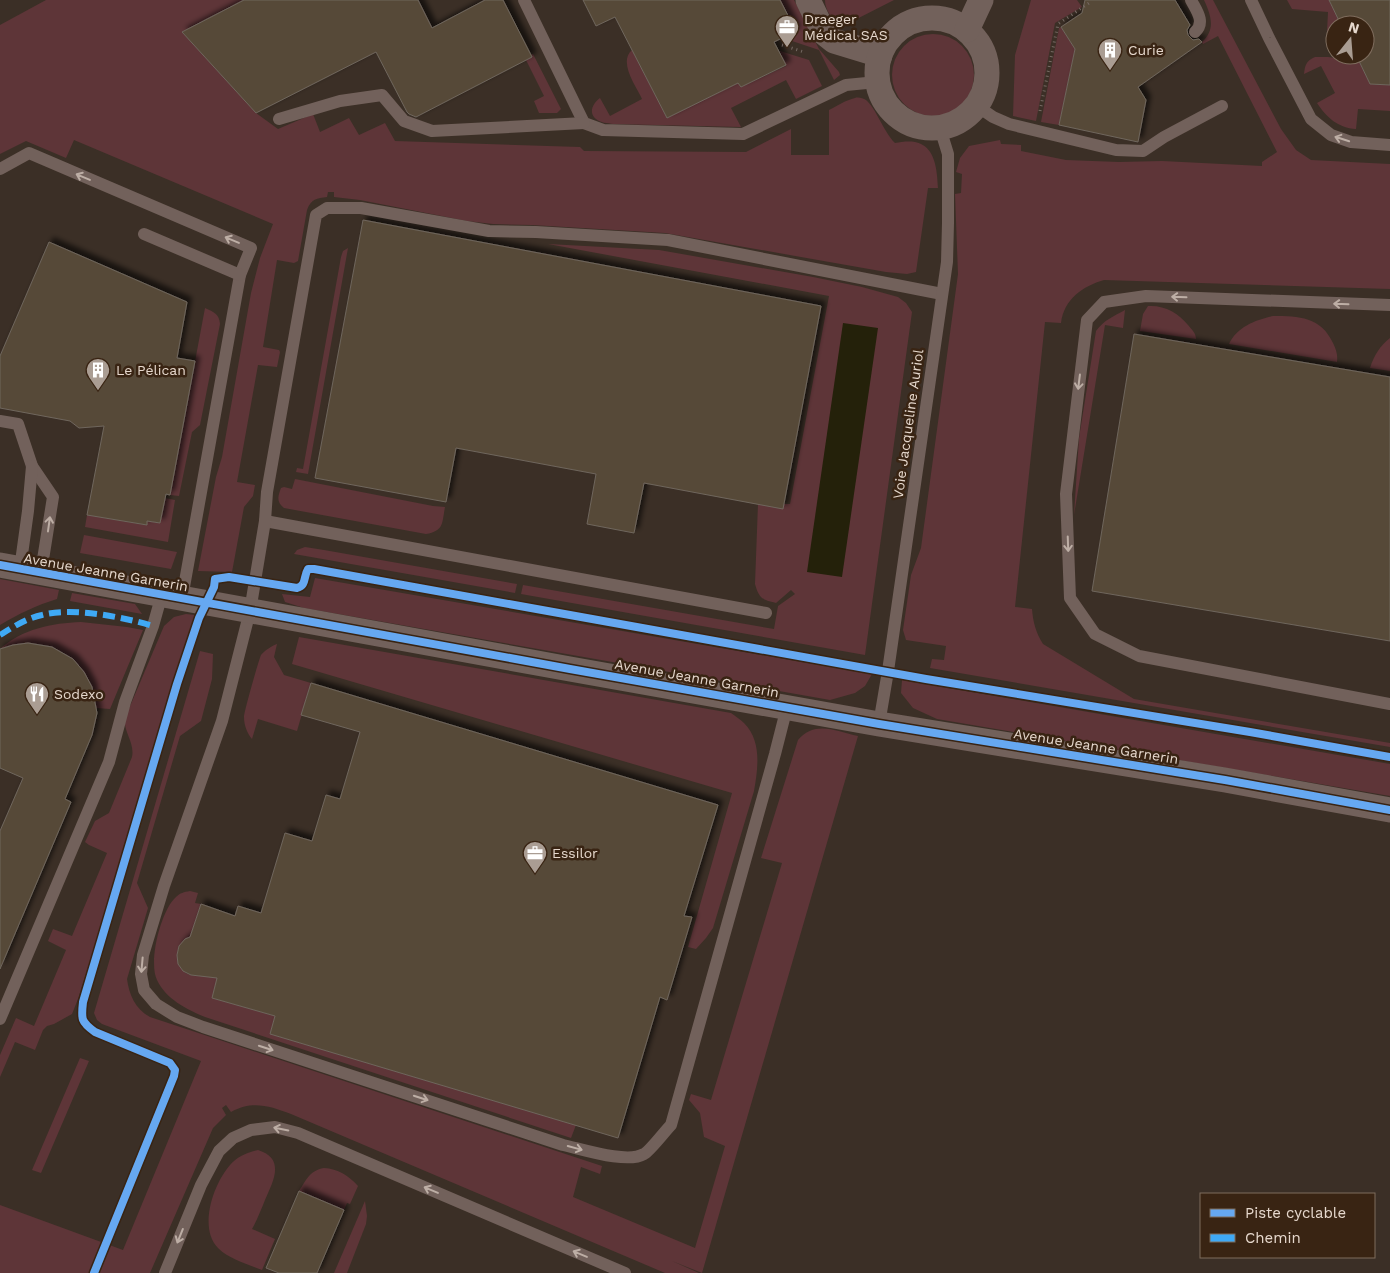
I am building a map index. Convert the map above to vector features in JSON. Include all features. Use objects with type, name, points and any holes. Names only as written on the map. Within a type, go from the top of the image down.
[{"type":"street","points":[[808,0],[824,33],[834,41],[880,55]]},
{"type":"street","points":[[967,30],[981,0]]},
{"type":"street","points":[[924,19],[939,19],[954,23],[967,30],[978,43],[985,58],[987,75],[984,91],[977,106],[960,121],[940,128],[923,128],[906,122],[893,112],[882,98],[877,82],[877,68],[880,55],[887,42],[897,31],[910,23],[924,19]]},
{"type":"street","name":"Avenue Jeanne Garnerin","points":[[20,569],[879,724],[1225,780],[1390,810]]},
{"type":"lane","points":[[524,0],[584,123]]},
{"type":"lane","points":[[1191,0],[1200,19],[1199,27],[1195,32]]},
{"type":"lane","points":[[1251,0],[1311,119],[1331,135],[1351,142],[1390,145]]},
{"type":"lane","points":[[280,119],[340,101],[382,95],[404,121],[432,131],[584,123],[603,130],[743,134],[846,85],[877,82]]},
{"type":"lane","points":[[977,106],[992,117],[1009,124],[1116,150],[1143,151],[1164,137],[1222,106]]},
{"type":"lane","name":"Voie Jacqueline Auriol","points":[[879,724],[947,262],[948,154],[940,128]]},
{"type":"lane","points":[[0,169],[29,153],[251,248],[240,275],[172,596],[153,626],[125,702],[109,762],[0,1019]]},
{"type":"lane","points":[[787,707],[670,1125],[644,1154],[630,1158],[604,1155],[563,1144],[203,1027],[177,1017],[156,1004],[144,990],[141,974],[143,955],[153,918],[222,721],[250,611],[265,521],[266,492],[316,215],[327,208],[362,208],[489,231],[668,240],[942,294]]},
{"type":"lane","points":[[144,234],[240,275]]},
{"type":"lane","points":[[1390,306],[1146,296],[1104,302],[1087,320],[1066,494],[1070,598],[1094,634],[1139,656],[1390,704]]},
{"type":"lane","points":[[0,421],[18,424],[32,466],[53,497],[20,569]]},
{"type":"lane","points":[[20,569],[32,466]]},
{"type":"lane","points":[[265,521],[766,613]]},
{"type":"lane","points":[[165,1273],[201,1185],[219,1151],[233,1138],[251,1130],[275,1127],[298,1133],[625,1273]]},
{"type":"path","points":[[1037,131],[1058,24],[1089,3]]},
{"type":"path","points":[[782,45],[806,53]]},
{"type":"shaded area","points":[[46,0],[244,0],[182,32],[256,113],[278,129],[313,114],[320,132],[349,118],[359,135],[385,123],[395,141],[580,147],[584,151],[746,152],[791,129],[791,155],[829,155],[829,110],[848,100],[859,98],[865,99],[870,104],[895,143],[915,142],[927,148],[934,160],[938,188],[928,188],[916,272],[907,274],[886,272],[665,233],[467,221],[360,200],[334,197],[334,192],[328,192],[327,197],[310,203],[307,210],[298,261],[294,263],[277,260],[263,347],[279,350],[280,352],[277,367],[258,365],[237,482],[255,485],[253,496],[244,507],[232,572],[198,571],[216,477],[222,457],[251,293],[260,258],[273,224],[74,140],[66,158],[26,141],[0,154],[0,25]]},
{"type":"shaded area","points":[[780,0],[794,0],[819,49],[839,72],[840,75],[834,80],[819,50],[783,38]]},
{"type":"shaded area","points":[[825,0],[894,0],[839,28],[828,11]]},
{"type":"shaded area","points":[[1031,0],[1077,0],[1082,7],[1055,23],[1036,121],[1013,116],[1015,55]]},
{"type":"shaded area","points":[[1204,0],[1213,0],[1281,129],[1296,150],[1311,160],[1390,164],[1390,289],[1104,280],[1082,290],[1070,300],[1061,323],[1045,322],[1015,607],[1032,609],[1035,627],[1043,644],[1134,699],[1390,743],[1390,747],[930,668],[932,659],[944,660],[946,646],[906,640],[903,630],[911,575],[921,548],[958,274],[955,194],[961,193],[962,174],[956,172],[960,158],[969,146],[1000,140],[1001,144],[1021,145],[1021,151],[1066,160],[1162,161],[1262,166],[1262,162],[1277,152],[1218,36],[1203,44],[1202,42],[1211,27],[1209,11]]},
{"type":"shaded area","points":[[1287,0],[1329,0],[1336,15],[1328,15],[1328,12],[1292,9]]},
{"type":"shaded area","points":[[1061,27],[1075,49],[1059,125],[1041,122],[1059,28]]},
{"type":"shaded area","points":[[933,34],[956,41],[962,46],[967,52],[974,75],[967,98],[962,104],[956,109],[933,116],[910,109],[904,104],[899,98],[892,75],[899,52],[904,46],[910,41]]},
{"type":"shaded area","points":[[632,50],[667,118],[738,83],[741,87],[786,66],[779,53],[780,51],[809,60],[822,86],[796,99],[786,80],[731,108],[741,127],[604,123],[592,114],[595,103],[600,98],[610,116],[642,99],[627,67],[628,55]]},
{"type":"shaded area","points":[[533,54],[561,109],[557,113],[539,113],[534,101],[544,96],[526,60],[532,57],[531,55]]},
{"type":"shaded area","points":[[1315,57],[1325,57],[1325,65],[1361,65],[1370,84],[1390,85],[1390,111],[1358,109],[1356,129],[1333,121],[1317,103],[1335,93],[1321,66],[1304,74],[1306,64]]},
{"type":"shaded area","points":[[548,244],[659,250],[862,287],[898,297],[906,303],[912,312],[865,655],[521,594],[523,585],[774,629],[778,606],[795,594],[791,590],[776,603],[762,598],[758,592],[755,584],[758,504],[790,504],[829,296]]},
{"type":"shaded area","points":[[348,248],[308,474],[296,472],[297,468],[303,469],[341,257],[343,251]]},
{"type":"shaded area","points":[[1148,306],[1165,308],[1175,313],[1192,330],[1196,339],[1140,331],[1143,314]]},
{"type":"shaded area","points":[[205,308],[215,314],[220,324],[200,425],[192,432],[179,496],[170,495]]},
{"type":"shaded area","points":[[1125,310],[1123,328],[1105,325],[1074,515],[1079,438],[1096,331],[1106,321]]},
{"type":"shaded area","points":[[1273,316],[1300,318],[1316,323],[1328,334],[1333,343],[1337,362],[1229,344],[1232,338],[1247,325]]},
{"type":"shaded area","points":[[843,323],[878,328],[842,577],[807,572]]},
{"type":"shaded area","points":[[1390,338],[1390,371],[1370,368],[1378,351]]},
{"type":"shaded area","points":[[295,479],[445,507],[442,522],[436,531],[426,534],[284,508],[278,499],[281,488],[292,489]]},
{"type":"shaded area","points":[[165,498],[175,500],[168,542],[85,527],[87,515],[146,525],[147,521],[160,523]]},
{"type":"shaded area","points":[[84,535],[177,552],[171,569],[80,553]]},
{"type":"shaded area","points":[[305,547],[517,584],[515,593],[294,554],[297,550]]},
{"type":"shaded area","points":[[315,578],[872,674],[865,686],[855,693],[830,700],[304,608],[285,602],[282,594],[310,597]]},
{"type":"shaded area","points":[[0,579],[59,590],[57,599],[28,610],[0,625]]},
{"type":"shaded area","points":[[72,593],[135,604],[142,614],[70,601]]},
{"type":"shaded area","points":[[186,614],[195,615],[159,729],[125,851],[72,1014],[47,1026],[43,1030],[35,1050],[15,1042],[0,1077],[0,1055],[16,1018],[34,1026],[66,950],[48,941],[53,929],[72,936],[107,853],[85,842],[95,821],[109,813],[132,757],[132,747],[125,718],[164,626],[174,617]]},
{"type":"shaded area","points":[[81,622],[143,630],[110,709],[96,708],[92,690],[85,675],[76,663],[64,653],[50,647],[34,644],[17,644],[0,649],[18,636],[38,628]]},
{"type":"shaded area","points":[[299,637],[731,713],[744,723],[754,738],[757,764],[754,791],[713,928],[706,938],[696,949],[688,947],[732,793],[292,664]]},
{"type":"shaded area","points":[[277,644],[274,657],[284,675],[311,683],[297,731],[258,719],[252,739],[246,729],[244,720],[249,696],[261,655],[264,651]]},
{"type":"shaded area","points":[[200,651],[213,654],[212,679],[201,721],[180,736],[137,883],[148,908],[127,979],[131,996],[140,1010],[150,1017],[602,1166],[600,1174],[581,1167],[573,1197],[695,1248],[725,1146],[704,1137],[700,1113],[689,1100],[691,1094],[711,1100],[782,863],[761,858],[798,740],[811,730],[819,729],[834,730],[858,736],[702,1273],[672,1261],[699,1273],[665,1273],[283,1111],[254,1105],[231,1112],[226,1105],[222,1108],[226,1115],[213,1128],[150,1273],[0,1273],[0,1205],[123,1250],[201,1061],[102,1024],[97,1020],[94,1013]]},
{"type":"shaded area","points":[[902,680],[1390,764],[1390,796],[937,719],[913,708],[901,693]]},
{"type":"shaded area","points":[[190,891],[198,893],[195,903],[201,904],[194,926],[229,937],[212,998],[275,1016],[270,1034],[576,1125],[571,1138],[205,1017],[177,1003],[166,993],[157,980],[154,961],[155,949],[165,913],[176,897]],"holes":[[[179,946],[209,973],[194,976],[184,971],[178,961]]]},
{"type":"shaded area","points":[[80,1058],[89,1061],[41,1173],[32,1170]]},
{"type":"shaded area","points":[[258,1150],[267,1154],[275,1165],[274,1178],[252,1229],[275,1239],[262,1270],[238,1261],[222,1252],[212,1239],[209,1228],[211,1203],[215,1190],[227,1169],[234,1161],[245,1154]]},
{"type":"shaded area","points":[[324,1168],[342,1173],[358,1186],[350,1204],[347,1203],[344,1210],[299,1191],[312,1173]]},
{"type":"shaded area","points":[[365,1201],[366,1224],[347,1273],[334,1273]]},
{"type":"building","points":[[244,0],[418,0],[432,28],[485,0],[503,0],[532,57],[416,117],[407,112],[376,52],[256,113],[182,32]]},
{"type":"building","points":[[583,0],[780,0],[796,31],[774,42],[786,65],[741,87],[738,83],[667,118],[615,17],[596,26]]},
{"type":"building","name":"Curie","points":[[1085,0],[1175,0],[1190,25],[1187,30],[1188,35],[1193,40],[1199,39],[1202,42],[1138,87],[1146,100],[1138,142],[1059,125],[1075,49],[1061,27],[1082,13]]},
{"type":"building","points":[[1329,0],[1390,0],[1390,85],[1370,84],[1361,65],[1375,65],[1375,15],[1336,15]]},
{"type":"building","points":[[363,220],[821,306],[783,509],[644,483],[634,533],[587,524],[596,474],[456,448],[446,502],[315,478]]},
{"type":"building","name":"Le Pélican","points":[[49,242],[187,302],[177,358],[195,361],[170,495],[166,494],[160,523],[147,521],[147,525],[87,515],[104,426],[79,428],[70,421],[0,408],[0,356]]},
{"type":"building","points":[[1134,334],[1390,377],[1390,641],[1092,591]]},
{"type":"building","points":[[28,643],[52,647],[73,659],[84,672],[92,687],[97,713],[92,735],[65,799],[71,802],[0,969],[0,831],[23,778],[0,768],[0,649]]},
{"type":"building","points":[[311,683],[718,805],[684,916],[692,917],[667,1000],[660,997],[618,1138],[270,1034],[275,1016],[212,998],[217,978],[191,975],[183,971],[178,964],[179,946],[185,939],[190,937],[201,904],[235,916],[238,906],[261,913],[285,833],[312,841],[326,795],[340,799],[360,732],[301,715]]},
{"type":"building","points":[[299,1191],[344,1210],[317,1273],[279,1273],[266,1268]]},
{"type":"marked path","points":[[0,635],[31,618],[68,612],[98,614],[153,626]]},
{"type":"cycle path","points":[[0,565],[879,724],[1225,780],[1390,810]]},
{"type":"cycle path","points":[[94,1273],[175,1070],[170,1063],[95,1032],[83,1020],[83,1002],[177,684],[199,618],[214,587],[215,579],[229,577],[297,588],[304,583],[308,569],[314,569],[926,679],[1390,757]]},
{"type":"place","name":"Draeger Médical SAS","points":[[787,48]]},
{"type":"place","name":"Curie","points":[[1110,71]]},
{"type":"place","name":"Le Pélican","points":[[98,391]]},
{"type":"place","name":"Sodexo","points":[[37,715]]},
{"type":"place","name":"Essilor","points":[[535,874]]}]
